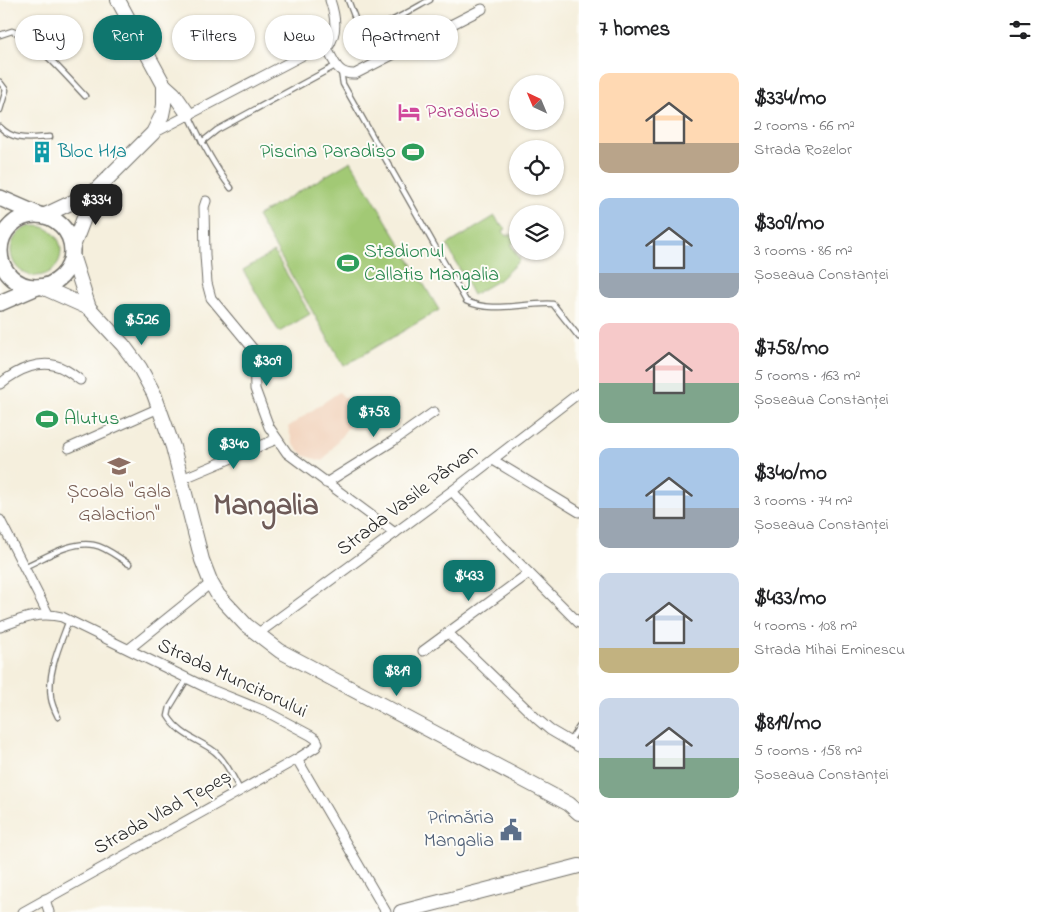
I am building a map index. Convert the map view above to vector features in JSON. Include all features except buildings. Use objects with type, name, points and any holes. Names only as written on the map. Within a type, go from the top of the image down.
[{"type":"main road","points":[[118,0],[164,84],[174,94],[188,114]]},
{"type":"main road","points":[[164,84],[162,115],[153,133],[94,192],[41,216],[28,216],[8,228],[2,239],[0,252],[2,264],[16,282],[26,286],[40,287],[89,308],[123,345],[140,368],[154,394],[173,447],[202,560],[211,583],[218,595],[256,635],[280,651],[490,762],[578,811]]},
{"type":"main road","points":[[0,303],[51,284],[59,279],[70,264],[72,252],[94,192]]},
{"type":"main road","points":[[0,198],[54,220],[63,228],[69,238],[89,308]]},
{"type":"main road","points":[[401,912],[579,866]]},
{"type":"street","points":[[330,0],[336,25],[333,38]]},
{"type":"street","points":[[333,58],[346,75],[355,74],[482,9]]},
{"type":"street","points":[[153,133],[293,60]]},
{"type":"street","points":[[206,201],[204,207],[205,256],[207,283],[211,298],[254,350],[255,389],[269,427],[286,453],[394,533]]},
{"type":"street","points":[[0,384],[27,366],[43,364],[64,368],[80,380]]},
{"type":"street","name":"Strada Vasile Pârvan","points":[[256,635],[452,491],[579,393]]},
{"type":"street","points":[[69,448],[159,408]]},
{"type":"street","points":[[326,482],[393,441],[434,412]]},
{"type":"street","points":[[182,479],[277,439]]},
{"type":"street","points":[[493,460],[579,512]]},
{"type":"street","points":[[452,491],[492,536],[579,623]]},
{"type":"street","points":[[0,520],[48,614]]},
{"type":"street","points":[[423,651],[529,573]]},
{"type":"street","name":"Strada Muncitorului","points":[[129,649],[211,583]]},
{"type":"street","name":"Strada Muncitorului","points":[[0,627],[27,616],[48,614],[69,620],[187,679],[267,712],[310,735],[318,743]]},
{"type":"street","points":[[448,633],[537,719],[550,730],[579,747]]},
{"type":"street","name":"Strada Vlad Țepeș","points":[[22,912],[297,759],[316,748],[318,743]]},
{"type":"street","points":[[297,759],[386,912]]},
{"type":"street","points":[[45,899],[49,912]]},
{"type":"lane","points":[[348,0],[356,21],[362,29],[369,30],[401,16],[430,0]]},
{"type":"lane","points":[[0,35],[12,31],[25,38],[41,51],[85,96]]},
{"type":"lane","points":[[202,142],[217,130],[339,68],[343,84],[466,301],[488,307],[538,303],[553,304],[579,337]]},
{"type":"lane","points":[[0,82],[6,90],[0,110]]},
{"type":"lane","points":[[188,114],[202,142],[231,188]]},
{"type":"lane","points":[[0,126],[11,136],[18,138],[50,137]]},
{"type":"lane","points":[[24,567],[67,547],[84,544],[96,545],[128,564]]},
{"type":"lane","points":[[58,717],[51,700],[50,683],[54,661],[69,620]]},
{"type":"lane","points":[[187,679],[170,708],[168,716],[174,726],[198,743],[212,750],[225,763],[240,790]]},
{"type":"lane","points":[[569,742],[579,727]]},
{"type":"shaded area","points":[[339,392],[359,412],[323,461],[305,456],[293,444],[288,427]]},
{"type":"green space","name":"Stadionul Callatis Mangalia","points":[[351,161],[439,310],[344,366],[257,216]]},
{"type":"green space","points":[[495,216],[500,225],[502,224],[506,229],[503,231],[506,236],[509,234],[509,260],[520,260],[499,280],[473,295],[447,245]]},
{"type":"green space","points":[[31,226],[41,226],[54,233],[61,246],[61,256],[54,269],[41,276],[31,276],[22,272],[15,265],[11,256],[11,246],[15,237],[22,230]]},
{"type":"green space","points":[[274,252],[310,314],[279,332],[243,270]]},
{"type":"place","name":"Paradiso","points":[[409,112]]},
{"type":"place","name":"Bloc H1a","points":[[42,152]]},
{"type":"place","name":"Piscina Paradiso","points":[[413,152]]},
{"type":"place","name":"Stadionul Callatis Mangalia","points":[[348,263]]},
{"type":"place","name":"Alutus","points":[[47,419]]},
{"type":"place","name":"Școala \"Gala Galaction\"","points":[[119,466]]},
{"type":"place","name":"Primăria Mangalia","points":[[511,830]]},
{"type":"district","name":"Mangalia","points":[[266,507]]}]
